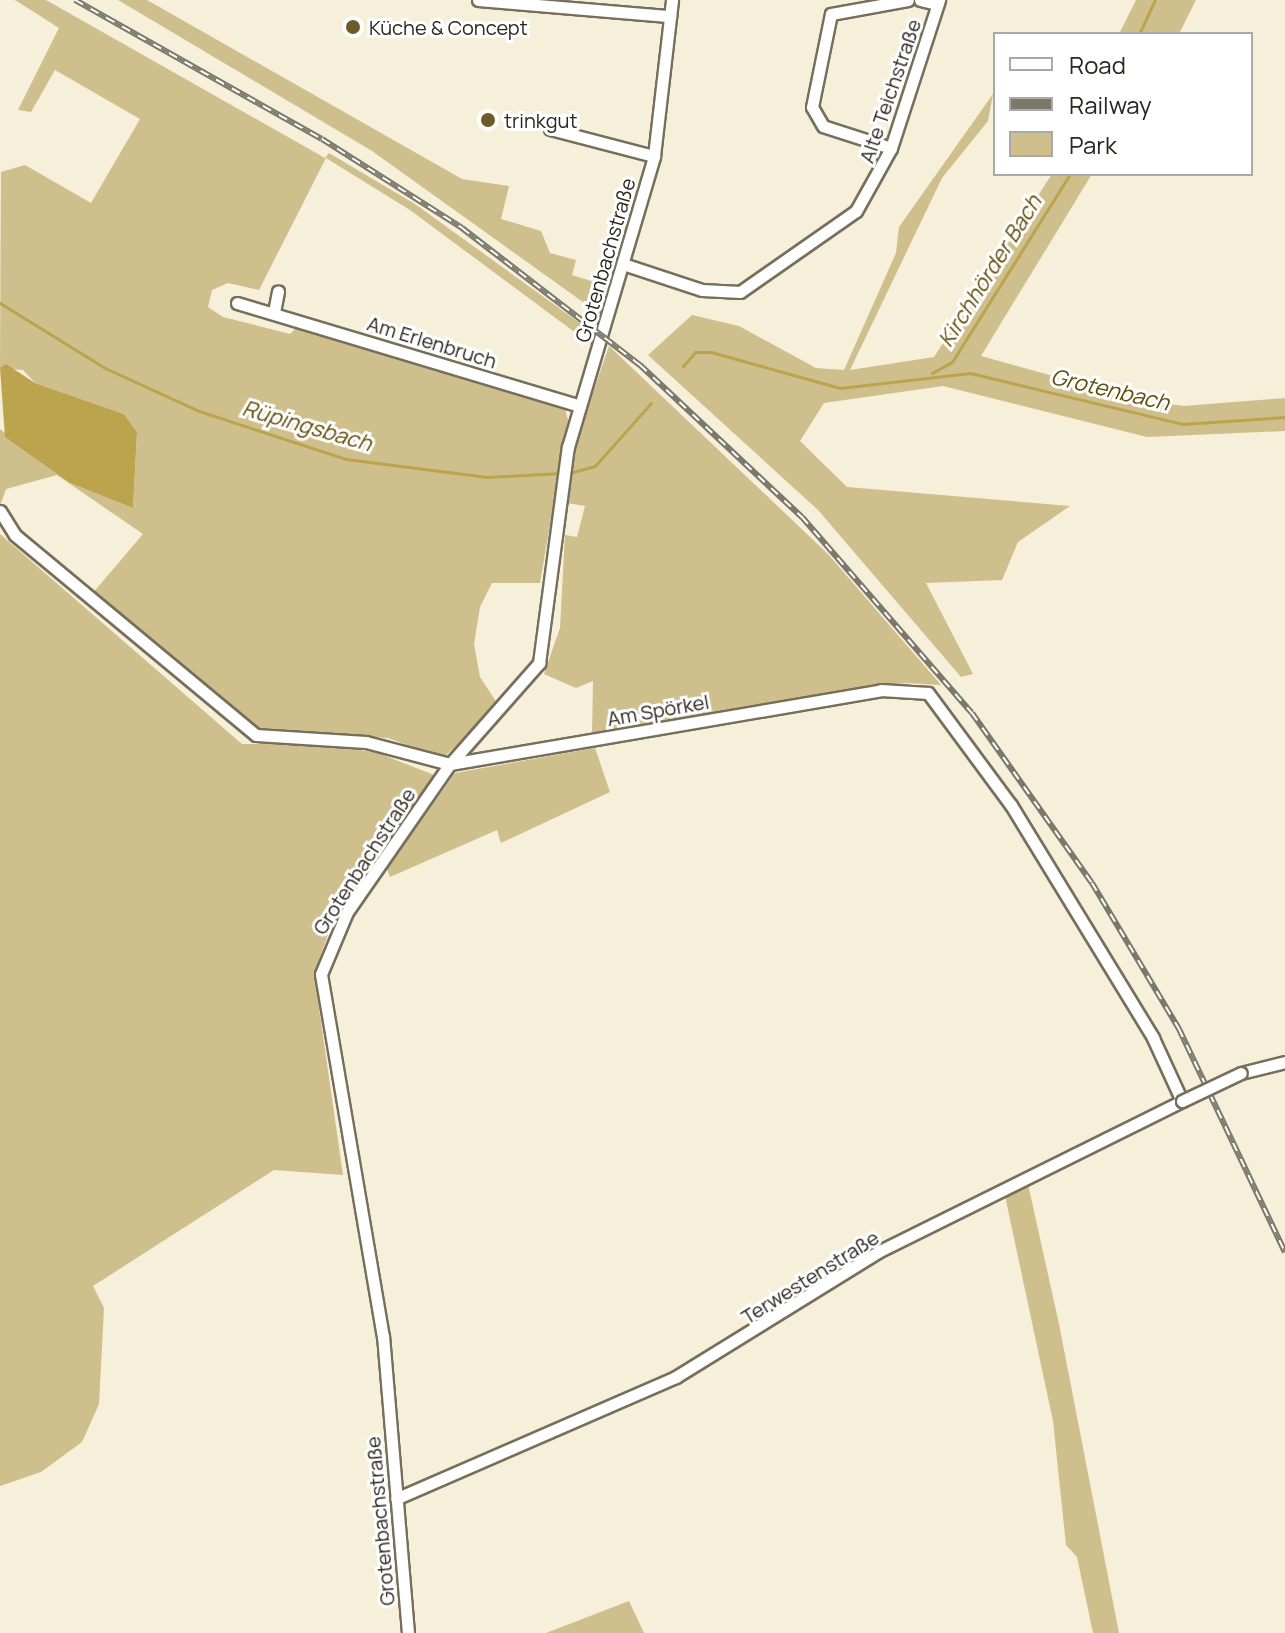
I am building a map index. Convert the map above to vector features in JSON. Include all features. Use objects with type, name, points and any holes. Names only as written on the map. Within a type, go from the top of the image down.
[{"type":"street","points":[[478,0],[670,16]]},
{"type":"street","name":"Grotenbachstraße","points":[[408,1633],[383,1337],[321,974],[347,912],[450,764],[539,663],[551,620],[561,487],[568,447],[654,156],[672,0]]},
{"type":"street","points":[[891,148],[823,126],[812,107],[831,14],[908,0]]},
{"type":"street","points":[[920,0],[938,2]]},
{"type":"street","name":"Alte Teichstraße","points":[[623,264],[715,293],[753,287],[856,211],[891,148],[938,2]]},
{"type":"street","name":"Grotenbachstraße","points":[[550,129],[654,156]]},
{"type":"street","points":[[274,312],[278,291]]},
{"type":"street","name":"Am Erlenbruch","points":[[237,303],[580,406]]},
{"type":"street","name":"Am Spörkel","points":[[0,511],[15,535],[233,724],[256,735],[366,742],[450,764],[881,690],[928,693],[1011,805],[1153,1038],[1182,1101]]},
{"type":"street","name":"Terwestenstraße","points":[[396,1499],[688,1371],[878,1252],[1241,1073],[1285,1062]]},
{"type":"green space","points":[[15,0],[46,0],[325,158],[329,153],[415,204],[595,334],[592,345],[410,210],[326,158],[259,290],[228,283],[212,290],[208,307],[223,317],[290,334],[297,327],[564,405],[568,420],[540,583],[492,583],[480,607],[474,644],[480,677],[499,706],[443,758],[388,738],[262,731],[241,721],[92,594],[143,534],[57,475],[6,489],[0,506],[0,429],[70,483],[133,508],[137,432],[124,414],[35,383],[23,370],[0,368],[1,172],[25,165],[91,203],[140,119],[55,70],[31,112],[18,110],[59,28]]},
{"type":"green space","points":[[118,0],[147,0],[462,179],[509,186],[501,219],[541,231],[550,253],[576,260],[572,275],[610,287],[601,315],[372,151]]},
{"type":"green space","points":[[1136,0],[1196,0],[1180,32],[1120,32]]},
{"type":"green space","points":[[993,94],[988,121],[942,178],[850,370],[934,357],[1051,176],[1091,176],[981,356],[1140,400],[1184,406],[1285,398],[1285,431],[1147,437],[943,386],[824,403],[800,441],[847,487],[1070,506],[1018,542],[1002,580],[926,583],[973,674],[961,677],[818,510],[648,355],[692,315],[739,326],[816,368],[844,370],[896,253],[899,227]]},
{"type":"green space","points":[[609,346],[828,554],[941,685],[906,683],[592,735],[593,681],[576,688],[544,674],[560,628],[565,535],[577,537],[585,506],[567,503],[577,439]]},
{"type":"green space","points":[[0,534],[242,744],[324,744],[378,753],[434,775],[329,932],[314,973],[343,1175],[274,1170],[93,1286],[104,1308],[99,1404],[82,1442],[41,1472],[0,1486]]},
{"type":"green space","points":[[595,748],[610,792],[501,843],[497,830],[390,877],[387,869],[455,773]]},
{"type":"green space","points":[[1028,1184],[1059,1324],[1119,1633],[1093,1633],[1077,1557],[1066,1545],[1053,1421],[1005,1196]]},
{"type":"green space","points":[[629,1601],[644,1633],[546,1633]]},
{"type":"shaded area","points":[[6,364],[35,383],[124,414],[137,432],[133,508],[70,483],[5,437],[0,368]]},
{"type":"waterway","name":"Kirchhörder Bach","points":[[1140,32],[1155,0]]},
{"type":"waterway","name":"Kirchhörder Bach","points":[[932,373],[952,362],[1069,176]]},
{"type":"waterway","name":"Rüpingsbach","points":[[0,303],[105,368],[199,411],[346,459],[487,477],[561,473]]},
{"type":"waterway","name":"Grotenbach","points":[[683,366],[695,352],[711,352],[840,388],[970,373],[1182,424],[1285,417]]},
{"type":"waterway","name":"Rüpingsbach","points":[[569,473],[595,466],[651,403]]},
{"type":"railway","points":[[75,0],[322,139],[462,228],[640,365],[802,517],[972,713],[1092,883],[1179,1029],[1285,1252]]},
{"type":"place","name":"Küche & Concept","points":[[353,27]]},
{"type":"place","name":"trinkgut","points":[[488,120]]}]
